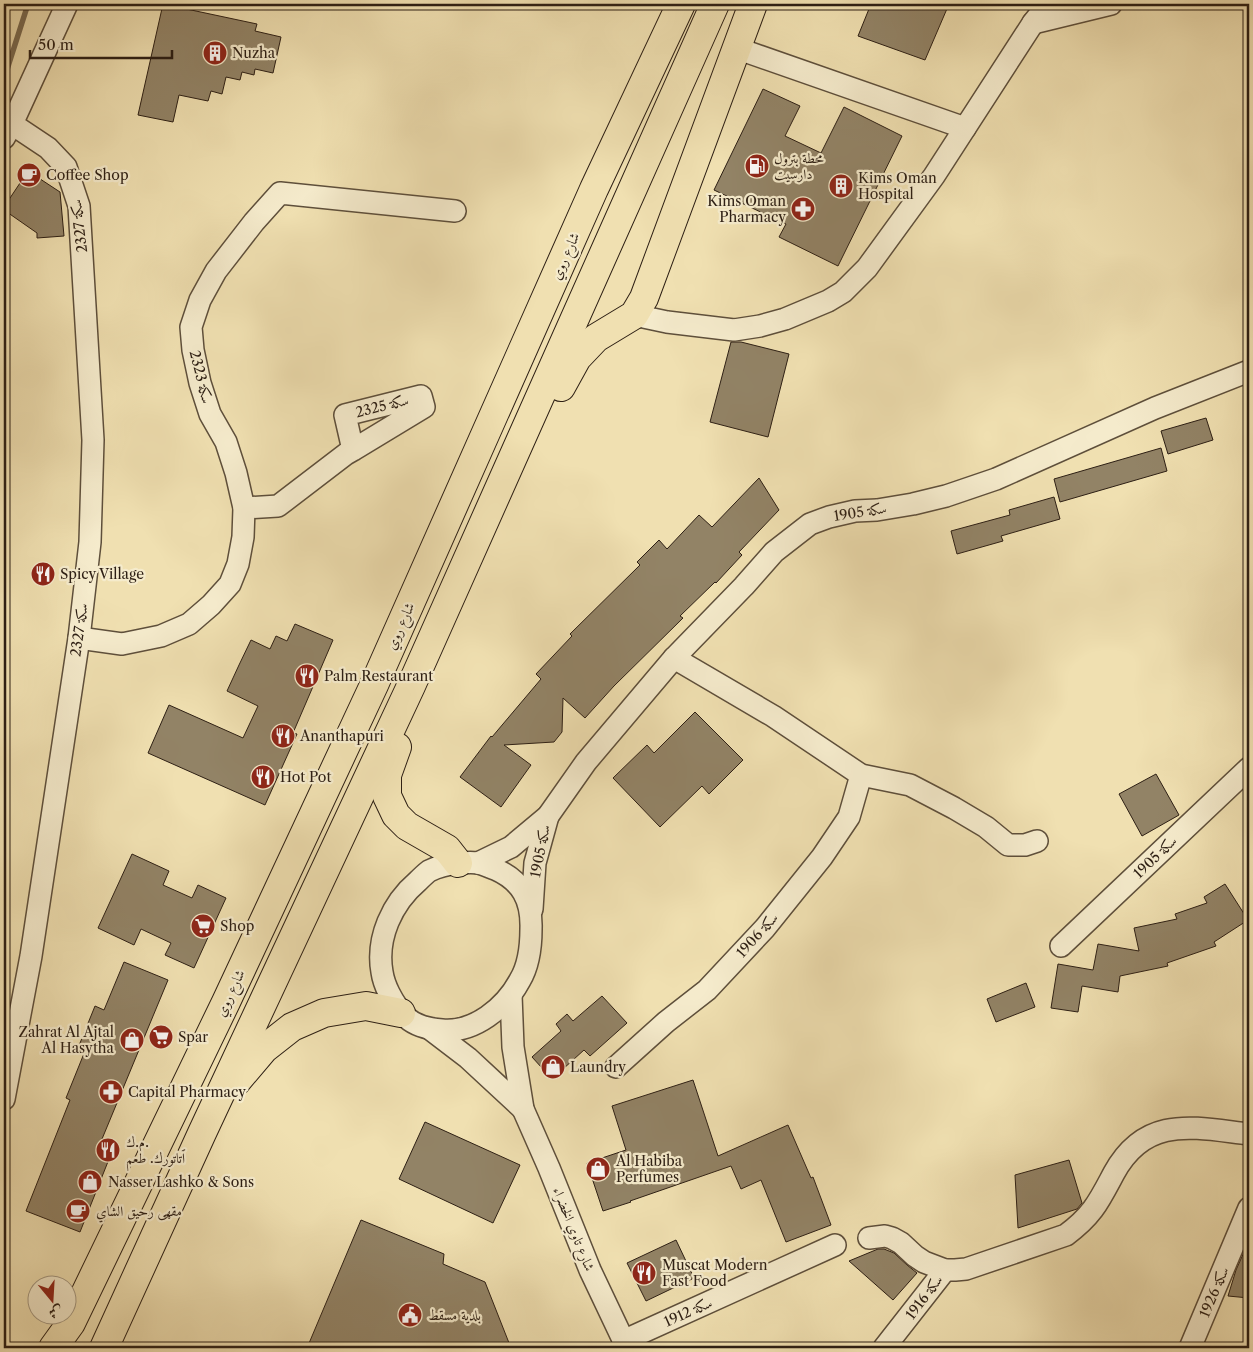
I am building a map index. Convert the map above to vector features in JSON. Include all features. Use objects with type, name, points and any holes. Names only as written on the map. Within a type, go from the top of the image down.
[{"type":"main road","points":[[594,189],[634,78],[668,4]]},
{"type":"main road","name":"شارع روي","points":[[78,1309],[226,1002],[374,685],[594,189],[681,4]]},
{"type":"main road","points":[[104,1348],[202,1133],[411,686],[715,4]]},
{"type":"main road","points":[[497,492],[531,442],[577,358],[596,338],[634,315],[646,290],[753,4]]},
{"type":"main road","points":[[411,686],[406,725],[387,775],[387,796],[396,814],[408,826],[468,863]]},
{"type":"main road","points":[[202,1133],[236,1082],[264,1049],[292,1027],[324,1013],[366,1006],[401,1013]]},
{"type":"main road","points":[[34,1348],[70,1324]]},
{"type":"main road","name":"شارع روي","points":[[53,1348],[70,1324]]},
{"type":"street","points":[[8,131],[67,4]]},
{"type":"street","points":[[634,315],[667,322],[734,330],[760,326],[785,319],[828,301],[843,292],[867,268],[934,176],[1033,23],[1048,4]]},
{"type":"street","points":[[1033,23],[1111,4]]},
{"type":"street","points":[[736,48],[965,128]]},
{"type":"street","name":"سكة 2327","points":[[4,1099],[31,956],[78,638],[90,542],[93,440],[80,206],[66,167],[48,148],[8,131]]},
{"type":"street","name":"سكة 2323","points":[[78,638],[122,644],[161,636],[189,624],[211,605],[230,584],[238,564],[243,537],[244,508],[226,442],[210,414],[200,383],[193,350],[191,327],[200,300],[216,270],[254,222],[280,193],[455,211]]},
{"type":"street","name":"سكة 1905","points":[[468,863],[511,847],[548,816],[586,762],[674,658],[744,586],[774,552],[810,524],[855,511],[877,510],[913,504],[946,496],[996,479],[1155,408],[1249,371]]},
{"type":"street","points":[[244,508],[278,506],[353,450]]},
{"type":"street","points":[[674,658],[773,716],[861,775],[910,785],[986,827],[1008,845],[1025,845],[1037,841]]},
{"type":"street","name":"سكة 1905","points":[[1061,946],[1249,768]]},
{"type":"street","name":"سكة 1906","points":[[616,1067],[666,1022],[707,990],[765,928],[822,857],[849,817],[861,775]]},
{"type":"street","name":"سكة 1905","points":[[532,916],[535,863],[548,816]]},
{"type":"street","points":[[468,863],[502,872],[512,878],[521,889],[527,898],[532,916],[528,961],[521,979],[511,995],[483,1020],[465,1028],[448,1031],[430,1029],[410,1021],[394,1003],[382,972],[381,951],[385,929],[394,908],[410,888],[428,872],[443,865],[468,863]]},
{"type":"street","name":"شارع تاوي الخضراء","points":[[511,995],[513,1047],[523,1109],[590,1270],[625,1345]]},
{"type":"street","name":"شارع تاوي الخضراء","points":[[430,1029],[468,1058],[523,1109]]},
{"type":"street","points":[[869,1238],[885,1236],[892,1238],[924,1262],[944,1270],[966,1269],[1066,1235],[1080,1225],[1096,1207],[1125,1156],[1141,1142],[1160,1132],[1173,1128],[1187,1127],[1249,1134]]},
{"type":"street","name":"سكة 1926","points":[[1190,1348],[1249,1208]]},
{"type":"street","name":"سكة 1912","points":[[625,1345],[835,1245]]},
{"type":"street","name":"سكة 1916","points":[[884,1348],[944,1270]]},
{"type":"building","name":"Nuzha","points":[[163,4],[257,24],[255,31],[281,37],[273,73],[255,69],[254,75],[242,72],[240,80],[226,77],[222,94],[211,91],[208,101],[179,95],[173,122],[138,115]]},
{"type":"building","points":[[871,4],[949,4],[925,60],[858,36]]},
{"type":"building","points":[[763,89],[800,106],[785,136],[821,153],[844,107],[902,136],[838,266],[779,237],[786,224],[714,190]]},
{"type":"building","points":[[28,171],[60,192],[64,236],[37,238],[37,233],[4,210],[4,207]]},
{"type":"building","points":[[731,342],[741,342],[789,354],[768,437],[710,422]]},
{"type":"building","points":[[1206,418],[1213,440],[1168,454],[1161,431]]},
{"type":"building","points":[[1161,448],[1167,471],[1060,502],[1054,479]]},
{"type":"building","points":[[759,478],[779,510],[739,552],[742,555],[716,583],[680,616],[683,618],[614,686],[585,718],[563,698],[562,732],[554,742],[504,745],[531,765],[501,807],[460,777],[491,736],[541,679],[536,674],[572,636],[570,634],[640,565],[637,562],[659,540],[667,549],[699,515],[712,527]]},
{"type":"building","points":[[1054,497],[1060,519],[1001,536],[1003,541],[957,554],[951,531],[1010,515],[1009,510]]},
{"type":"building","points":[[295,624],[333,640],[293,733],[297,734],[265,805],[148,753],[169,705],[243,738],[258,706],[227,691],[251,640],[270,649],[276,636],[287,641]]},
{"type":"building","points":[[695,712],[743,760],[709,794],[702,786],[660,827],[613,778],[647,745],[654,753]]},
{"type":"building","points":[[1156,774],[1179,815],[1142,836],[1119,794]]},
{"type":"building","points":[[132,854],[169,871],[163,885],[192,898],[198,885],[226,898],[194,968],[165,955],[171,943],[141,929],[134,945],[98,928]]},
{"type":"building","points":[[1225,884],[1248,920],[1214,942],[1216,946],[1167,963],[1168,966],[1120,976],[1118,992],[1082,986],[1078,1012],[1051,1008],[1058,964],[1093,970],[1098,944],[1139,951],[1134,928],[1177,919],[1175,914],[1207,903],[1204,897]]},
{"type":"building","points":[[124,962],[168,980],[102,1139],[115,1144],[80,1232],[26,1211],[70,1100],[66,1098],[85,1051],[78,1048],[95,1006],[104,1010]]},
{"type":"building","points":[[1026,983],[1035,1007],[996,1022],[987,999]]},
{"type":"building","points":[[602,996],[627,1023],[590,1056],[584,1050],[552,1079],[532,1057],[561,1031],[556,1024],[567,1014],[573,1021]]},
{"type":"building","points":[[693,1080],[718,1156],[788,1125],[811,1178],[813,1177],[831,1225],[786,1242],[761,1180],[741,1189],[731,1166],[603,1211],[587,1163],[626,1150],[612,1106]]},
{"type":"building","points":[[425,1122],[520,1165],[493,1223],[399,1179]]},
{"type":"building","points":[[1069,1160],[1082,1203],[1077,1209],[1018,1228],[1015,1175]]},
{"type":"building","name":"بلدية مسقط","points":[[361,1220],[444,1254],[443,1264],[485,1282],[511,1348],[307,1348]]},
{"type":"building","points":[[676,1240],[694,1278],[646,1301],[627,1263]]},
{"type":"building","points":[[1249,1241],[1249,1298],[1228,1296],[1236,1270]]},
{"type":"building","points":[[878,1249],[894,1253],[917,1273],[893,1300],[849,1261]]},
{"type":"waterway","points":[[4,79],[28,4]]},
{"type":"place","name":"Nuzha","points":[[215,53]]},
{"type":"place","name":"محطة بترول دارسيت","points":[[757,166]]},
{"type":"place","name":"Coffee Shop","points":[[29,175]]},
{"type":"place","name":"Kims Oman Hospital","points":[[841,186]]},
{"type":"place","name":"Kims Oman Pharmacy","points":[[803,209]]},
{"type":"place","name":"Spicy Village","points":[[43,574]]},
{"type":"place","name":"Palm Restaurant","points":[[307,676]]},
{"type":"place","name":"Ananthapuri","points":[[283,736]]},
{"type":"place","name":"Hot Pot","points":[[263,777]]},
{"type":"place","name":"Shop","points":[[203,926]]},
{"type":"place","name":"Spar","points":[[161,1037]]},
{"type":"place","name":"Zahrat Al Ajtal Al Hasytha","points":[[132,1040]]},
{"type":"place","name":"Laundry","points":[[553,1067]]},
{"type":"place","name":"Capital Pharmacy","points":[[111,1092]]},
{"type":"place","name":"م.ك. ٱتاتورك. طعم","points":[[108,1150]]},
{"type":"place","name":"Al Habiba Perfumes","points":[[598,1169]]},
{"type":"place","name":"Nasser Lashko & Sons","points":[[90,1182]]},
{"type":"place","name":"مقهى رحيق الشاي","points":[[78,1211]]},
{"type":"place","name":"Muscat Modern Fast Food","points":[[644,1273]]},
{"type":"place","name":"بلدية مسقط","points":[[410,1315]]}]
